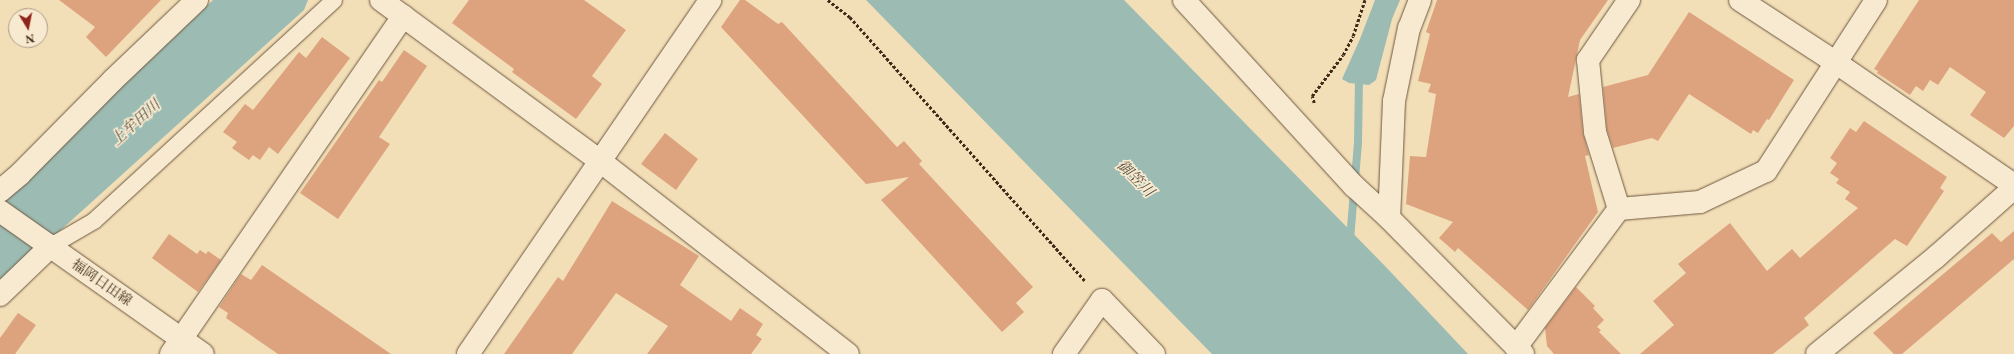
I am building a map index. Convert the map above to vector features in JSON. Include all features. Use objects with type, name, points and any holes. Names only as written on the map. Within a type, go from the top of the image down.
[{"type":"street","points":[[0,191],[20,174],[112,80],[197,0]]},
{"type":"street","points":[[381,0],[600,161],[848,354]]},
{"type":"street","points":[[468,354],[710,0]]},
{"type":"street","points":[[1184,0],[1354,186],[1389,218],[1519,350],[1619,209],[1700,202],[1766,171],[1876,0]]},
{"type":"street","points":[[1389,218],[1394,101],[1409,28],[1420,0]]},
{"type":"street","points":[[1619,209],[1595,132],[1588,60],[1629,0]]},
{"type":"street","points":[[1740,0],[1836,62],[2014,186],[1936,257],[1817,354]]},
{"type":"street","points":[[176,346],[403,16]]},
{"type":"street","name":"福岡日田線","points":[[0,212],[44,242],[176,346],[203,354]]},
{"type":"street","points":[[0,295],[44,242]]},
{"type":"street","points":[[1064,354],[1102,300],[1154,354]]},
{"type":"lane","points":[[44,242],[94,221],[334,0]]},
{"type":"path","points":[[828,0],[850,17],[1102,300]]},
{"type":"path","points":[[1315,103],[1312,96],[1343,55],[1353,36],[1365,0]]},
{"type":"water","name":"上牟田川","points":[[213,0],[308,0],[304,10],[0,285],[0,200]]},
{"type":"water","name":"御笠川","points":[[866,0],[1124,0],[1385,266],[1468,354],[1212,354]]},
{"type":"water","points":[[1375,0],[1400,0],[1392,19],[1376,80],[1369,85],[1349,83],[1342,79]]},
{"type":"building","points":[[59,0],[161,0],[106,57],[86,37],[95,27]]},
{"type":"building","points":[[469,0],[584,0],[626,30],[592,76],[602,84],[576,119],[512,72],[514,69],[452,23]]},
{"type":"building","points":[[740,0],[745,0],[778,24],[782,22],[897,147],[904,141],[922,161],[919,164],[1033,287],[1016,303],[1024,312],[1002,332],[881,200],[909,177],[866,184],[721,27]]},
{"type":"building","points":[[1437,0],[1608,0],[1580,40],[1568,97],[1579,94],[1583,133],[1589,155],[1585,156],[1598,212],[1528,310],[1458,248],[1455,252],[1439,238],[1453,222],[1406,204],[1410,156],[1426,157],[1436,94],[1428,92],[1431,84],[1418,81],[1430,34],[1426,32]]},
{"type":"building","points":[[1919,0],[2014,0],[2014,126],[2004,138],[1970,115],[1986,92],[1950,67],[1938,85],[1930,80],[1923,91],[1916,86],[1910,95],[1877,73],[1878,71],[1874,69]]},
{"type":"building","points":[[1689,12],[1794,80],[1769,120],[1767,119],[1758,133],[1753,130],[1751,134],[1689,94],[1658,141],[1652,138],[1613,148],[1607,130],[1603,87],[1648,75]]},
{"type":"building","points":[[322,37],[350,58],[278,154],[269,147],[260,160],[253,155],[249,160],[232,148],[237,142],[223,132],[245,104],[253,110],[299,52],[306,58]]},
{"type":"building","points":[[404,50],[427,66],[379,137],[390,144],[338,219],[300,193],[379,80],[382,82]]},
{"type":"building","points":[[1864,121],[1947,177],[1940,188],[1944,191],[1907,246],[1895,239],[1804,318],[1809,325],[1773,354],[1640,354],[1674,325],[1653,301],[1686,273],[1678,264],[1730,223],[1767,271],[1792,249],[1800,258],[1858,208],[1845,199],[1850,192],[1836,183],[1839,179],[1830,173],[1837,163],[1830,158],[1850,128],[1856,132]]},
{"type":"building","points":[[665,133],[698,159],[676,190],[641,164]]},
{"type":"building","points":[[612,201],[699,256],[680,285],[731,321],[740,308],[763,324],[756,335],[762,339],[751,354],[647,354],[668,326],[616,293],[572,354],[504,354],[558,277],[563,281]]},
{"type":"building","points":[[2014,231],[2014,259],[1902,354],[1894,354],[1873,333],[1992,233],[2001,242]]},
{"type":"building","points":[[169,234],[197,254],[200,250],[206,254],[208,251],[221,260],[198,292],[152,258]]},
{"type":"building","points":[[262,265],[391,354],[278,354],[226,318],[228,313],[219,307],[241,274],[251,280]]},
{"type":"building","points":[[1576,287],[1595,306],[1593,308],[1604,320],[1597,327],[1601,330],[1599,332],[1621,354],[1554,354],[1547,346],[1545,328]]},
{"type":"building","points":[[18,313],[36,325],[15,354],[0,354],[0,338]]},
{"type":"waterway","points":[[1350,240],[1358,143],[1359,82],[1362,75]]}]
